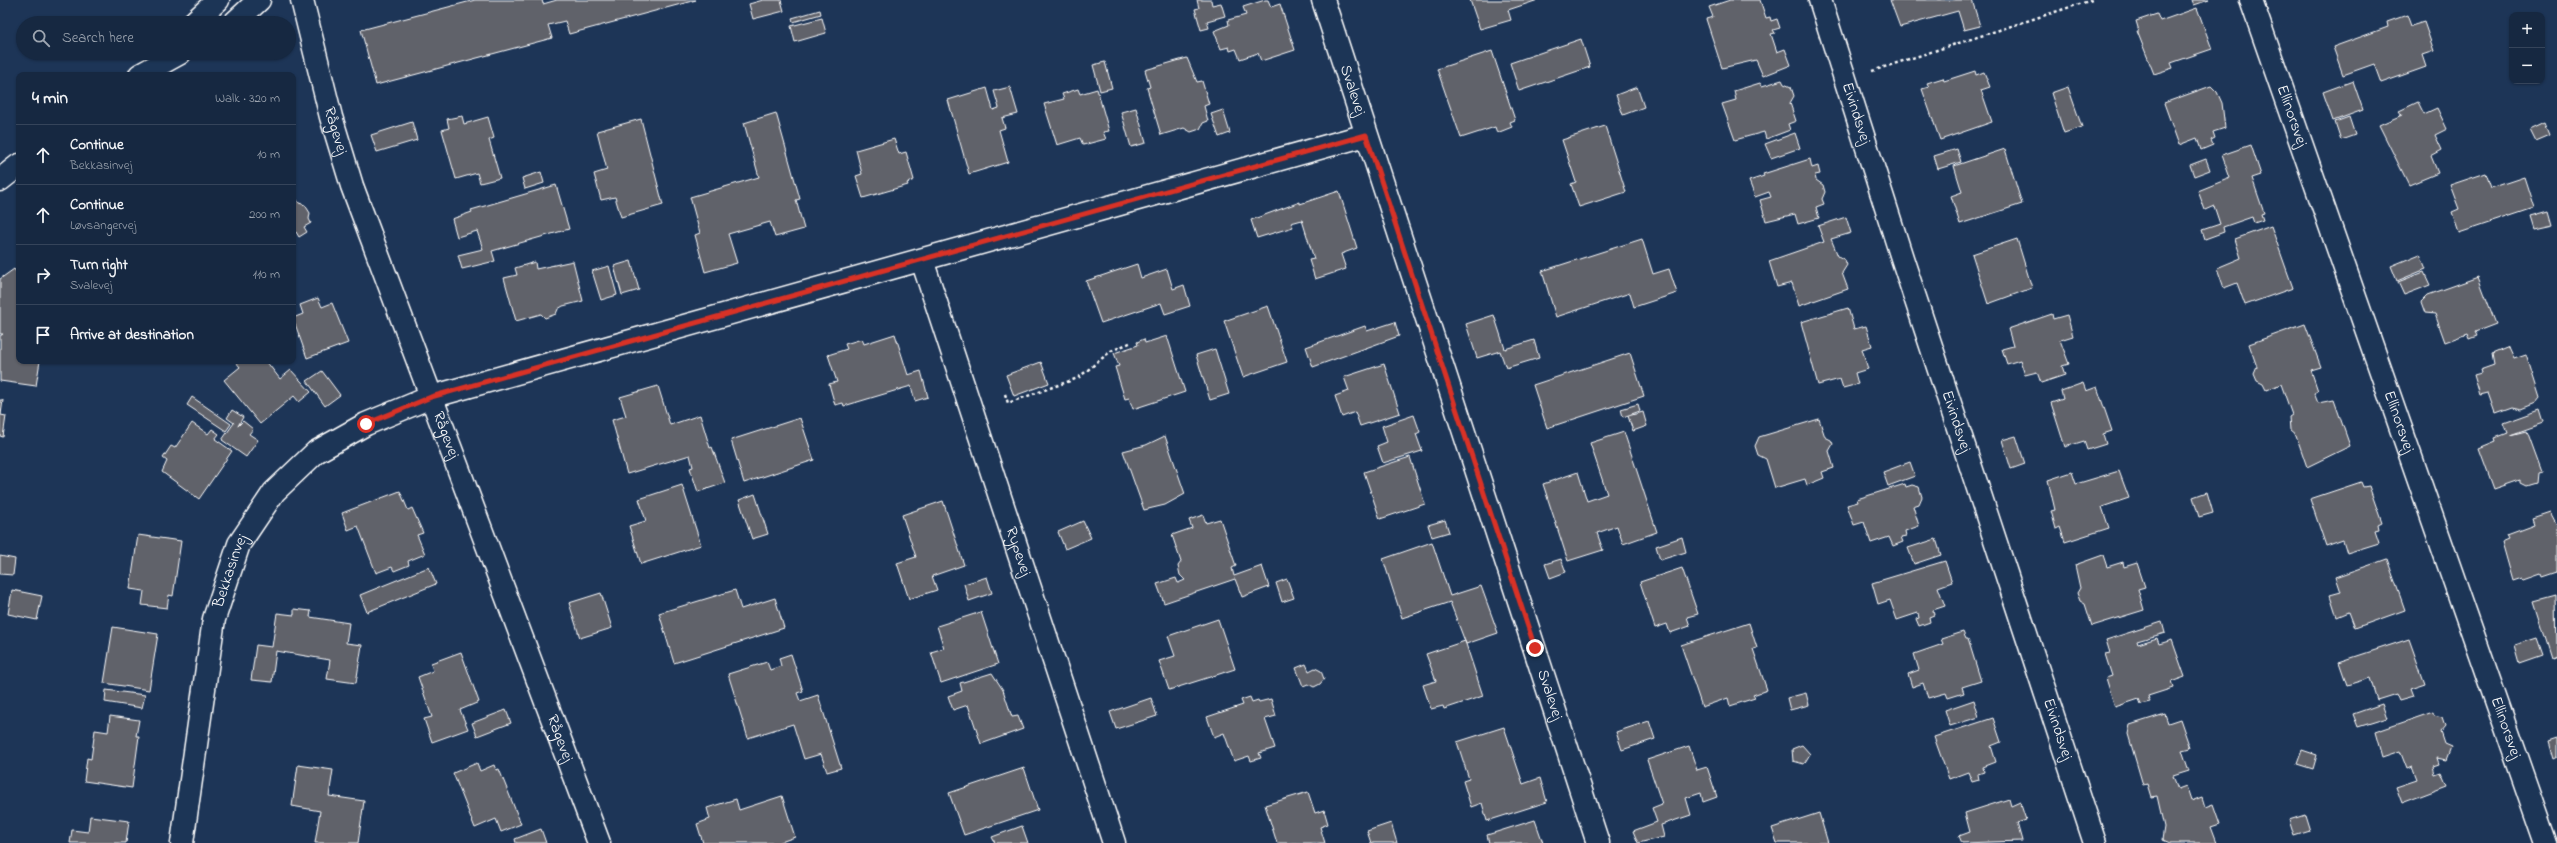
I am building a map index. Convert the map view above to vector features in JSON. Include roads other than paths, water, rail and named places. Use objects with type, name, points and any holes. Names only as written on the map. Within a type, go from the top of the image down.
[{"type":"street","points":[[201,16],[218,0]]},
{"type":"street","points":[[242,16],[259,0]]},
{"type":"street","name":"Svalevej","points":[[1323,0],[1598,843]]},
{"type":"street","name":"Eivindsvej","points":[[1820,0],[2095,843]]},
{"type":"street","name":"Ellinorsvej","points":[[2251,0],[2546,843]]},
{"type":"street","name":"Rågevej","points":[[306,1],[331,117],[352,186],[598,843]]},
{"type":"street","points":[[138,72],[152,60]]},
{"type":"street","points":[[145,72],[167,60]]},
{"type":"street","name":"Bekkasinvej","points":[[182,843],[214,619],[239,544],[274,492],[316,452],[366,424],[431,397],[1366,135]]},
{"type":"street","points":[[0,180],[16,167]]},
{"type":"street","name":"Rypevej","points":[[922,260],[1114,843]]}]
